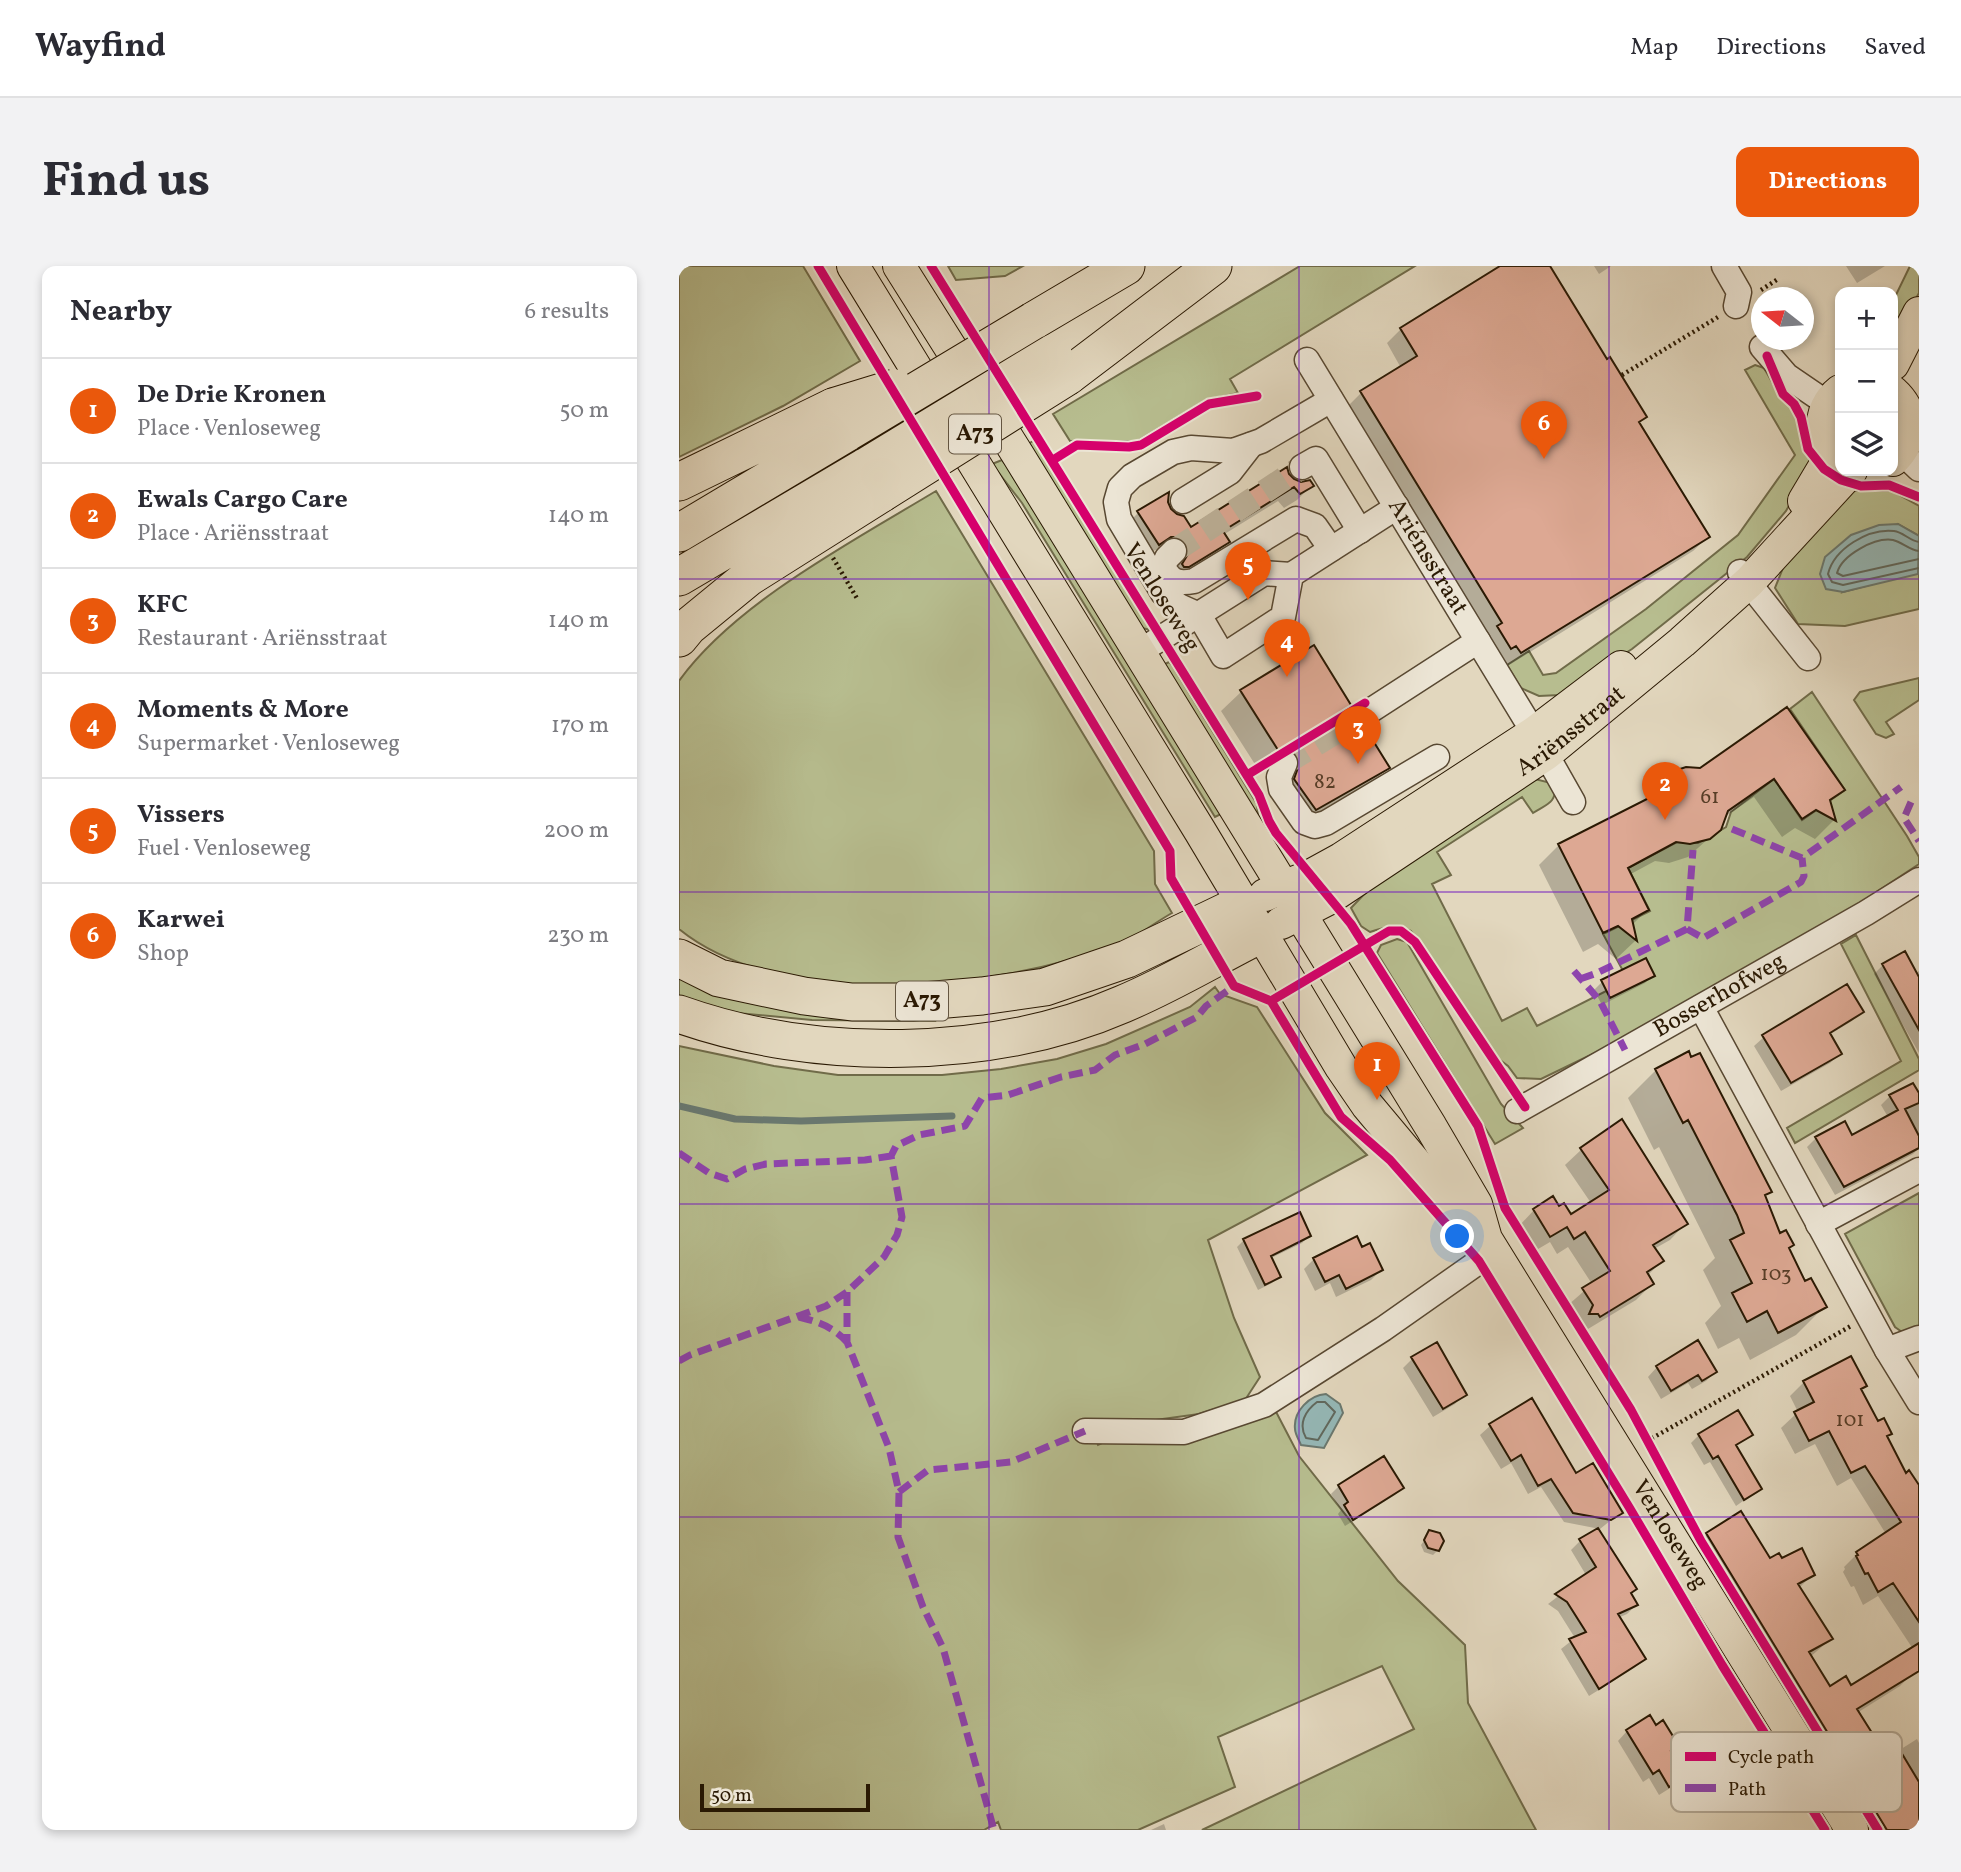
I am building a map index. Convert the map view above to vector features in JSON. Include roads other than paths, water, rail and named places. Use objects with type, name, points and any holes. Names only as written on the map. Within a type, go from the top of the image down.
[{"type":"highway","points":[[679,482],[841,419],[946,373],[1126,266]]},
{"type":"highway","name":"A73","points":[[1060,364],[1199,266]]},
{"type":"highway","name":"A73","points":[[679,577],[874,479],[1213,266]]},
{"type":"highway","points":[[679,533],[841,419]]},
{"type":"highway","name":"A73","points":[[679,638],[688,627],[749,577],[874,479]]},
{"type":"highway","name":"A73","points":[[679,958],[719,978],[804,996],[852,1002],[900,1002],[982,996],[1045,987],[1252,918]]},
{"type":"highway","name":"A73","points":[[679,1014],[747,1032],[809,1044],[872,1048],[937,1046],[999,1039],[1061,1026],[1122,1005],[1178,978],[1252,918]]},
{"type":"main road","name":"Venloseweg","points":[[853,266],[1252,918],[1333,1056],[1367,1105],[1459,1215],[1490,1245]]},
{"type":"main road","name":"Venloseweg","points":[[899,266],[1292,900],[1476,1204],[1490,1245],[1791,1732]]},
{"type":"main road","points":[[1898,355],[1919,315]]},
{"type":"main road","points":[[1898,392],[1919,356]]},
{"type":"main road","points":[[1834,398],[1823,416],[1822,429],[1825,442],[1835,454]]},
{"type":"main road","points":[[1898,399],[1909,419],[1904,460]]},
{"type":"main road","name":"Ariënsstraat","points":[[1252,918],[1292,900],[1328,898],[1348,870],[1540,743],[1682,642],[1745,577],[1835,469]]},
{"type":"main road","name":"Venloseweg","points":[[1841,1812],[1852,1830]]},
{"type":"street","points":[[1720,268],[1739,292],[1736,306]]},
{"type":"street","points":[[1764,350],[1785,375],[1834,398]]},
{"type":"street","name":"Ariénsstraat","points":[[1307,360],[1540,743],[1573,802]]},
{"type":"street","points":[[1291,575],[1283,617],[1223,656],[1199,615],[1179,606],[1163,593],[1119,519],[1117,502],[1120,488],[1132,476],[1173,452],[1191,448],[1233,451],[1261,442],[1331,400]]},
{"type":"street","points":[[1183,501],[1230,472],[1251,445]]},
{"type":"street","points":[[1302,467],[1317,459],[1360,531]]},
{"type":"street","points":[[1139,652],[1264,573],[1291,575],[1397,508]]},
{"type":"street","points":[[1174,551],[1163,568],[1170,579],[1180,584],[1194,581],[1296,519],[1315,526],[1324,554]]},
{"type":"street","points":[[1745,577],[1808,658]]},
{"type":"street","points":[[1359,718],[1478,641]]},
{"type":"street","points":[[1285,763],[1279,778],[1281,789],[1304,822],[1315,826],[1437,757]]},
{"type":"street","name":"Bosserhofweg","points":[[1517,1111],[1919,880]]},
{"type":"street","points":[[1701,1007],[1887,1350],[1919,1402]]},
{"type":"street","points":[[1818,1224],[1919,1170]]},
{"type":"street","points":[[1085,1431],[1184,1432],[1264,1405],[1383,1329],[1490,1245]]},
{"type":"street","points":[[1887,1350],[1919,1338]]},
{"type":"water","points":[[1898,524],[1919,536],[1918,574],[1843,592],[1826,589],[1820,574],[1825,557],[1851,535],[1879,525]]},
{"type":"water","points":[[1326,1394],[1340,1404],[1343,1413],[1324,1448],[1301,1445],[1295,1431],[1297,1416],[1304,1405],[1314,1397]]},
{"type":"waterway","points":[[679,1106],[735,1119],[801,1121],[952,1116]]},
{"type":"tunnel","points":[[1174,551],[1302,467]]},
{"type":"tunnel","points":[[1285,763],[1359,718]]},
{"type":"place","name":"Karwei","points":[[1544,459]]},
{"type":"place","name":"Vissers","points":[[1248,600]]},
{"type":"place","name":"Moments & More","points":[[1287,677]]},
{"type":"place","name":"KFC","points":[[1358,764]]},
{"type":"place","name":"Ewals Cargo Care","points":[[1665,820]]},
{"type":"place","name":"De Drie Kronen","points":[[1377,1100]]}]
